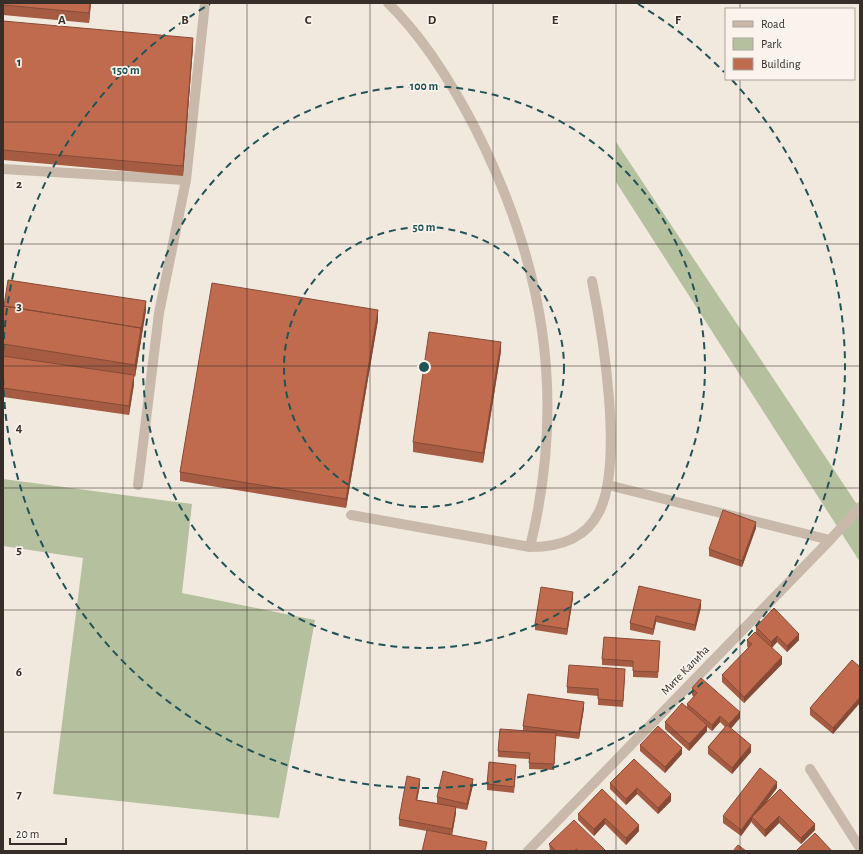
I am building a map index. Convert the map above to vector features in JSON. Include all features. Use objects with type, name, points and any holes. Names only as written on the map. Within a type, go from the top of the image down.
[{"type":"street","points":[[138,486],[159,313],[186,180],[205,3]]},
{"type":"street","points":[[388,3],[417,35],[439,66],[463,105],[502,184],[521,236],[534,284],[543,328],[548,411],[545,456],[537,518],[530,547]]},
{"type":"street","points":[[3,169],[186,180]]},
{"type":"street","points":[[351,515],[530,547],[550,547],[570,541],[585,531],[599,513],[608,486],[610,441],[609,403],[602,326],[592,281]]},
{"type":"street","points":[[608,486],[830,540]]},
{"type":"street","name":"Мите Калића","points":[[528,851],[830,540],[860,507]]},
{"type":"street","points":[[810,769],[860,848]]},
{"type":"green space","points":[[616,142],[860,509],[860,562],[616,182]]},
{"type":"green space","points":[[3,479],[192,504],[182,593],[315,620],[279,818],[53,794],[83,558],[3,546]]},
{"type":"building","points":[[3,3],[90,3],[89,13],[3,5]]},
{"type":"building","points":[[3,21],[193,38],[183,166],[3,150]]},
{"type":"building","points":[[8,280],[146,301],[141,330],[141,328],[4,306]]},
{"type":"building","points":[[212,283],[378,310],[346,499],[180,472]]},
{"type":"building","points":[[4,306],[141,328],[135,365],[3,344]]},
{"type":"building","points":[[429,332],[501,342],[483,453],[413,442]]},
{"type":"building","points":[[3,356],[134,375],[129,406],[3,388]]},
{"type":"building","points":[[723,510],[756,522],[742,561],[709,549]]},
{"type":"building","points":[[639,586],[701,600],[695,625],[656,616],[653,629],[630,623]]},
{"type":"building","points":[[541,587],[573,592],[567,629],[535,624]]},
{"type":"building","points":[[774,608],[799,634],[787,646],[777,636],[771,642],[756,627]]},
{"type":"building","points":[[755,632],[782,657],[744,697],[722,675],[752,644],[747,640]]},
{"type":"building","points":[[604,637],[660,641],[658,672],[633,671],[633,661],[602,659]]},
{"type":"building","points":[[852,660],[860,667],[860,697],[833,728],[810,708]]},
{"type":"building","points":[[569,665],[625,669],[623,701],[598,699],[598,689],[567,687]]},
{"type":"building","points":[[701,678],[740,712],[729,724],[720,716],[712,725],[687,704],[697,693],[692,688]]},
{"type":"building","points":[[528,694],[584,702],[579,733],[523,726]]},
{"type":"building","points":[[682,703],[707,725],[689,744],[665,722]]},
{"type":"building","points":[[727,725],[751,745],[732,768],[708,747]]},
{"type":"building","points":[[658,726],[682,748],[665,767],[640,745]]},
{"type":"building","points":[[500,729],[556,733],[554,764],[529,763],[530,753],[498,751]]},
{"type":"building","points":[[634,759],[671,794],[658,808],[637,788],[626,799],[610,783]]},
{"type":"building","points":[[489,762],[516,765],[514,787],[487,784]]},
{"type":"building","points":[[760,768],[777,782],[741,830],[723,816]]},
{"type":"building","points":[[443,771],[473,779],[467,804],[437,797]]},
{"type":"building","points":[[407,776],[420,779],[416,800],[456,807],[452,829],[399,819]]},
{"type":"building","points":[[602,789],[639,825],[626,838],[605,818],[594,829],[578,814]]},
{"type":"building","points":[[780,789],[815,824],[801,838],[779,816],[765,830],[752,817]]},
{"type":"building","points":[[574,820],[606,851],[579,851],[576,849],[574,851],[556,851],[549,844]]},
{"type":"building","points":[[427,830],[487,842],[485,851],[422,851]]},
{"type":"building","points":[[815,833],[832,851],[796,851]]},
{"type":"building","points":[[738,845],[746,851],[733,851]]}]
